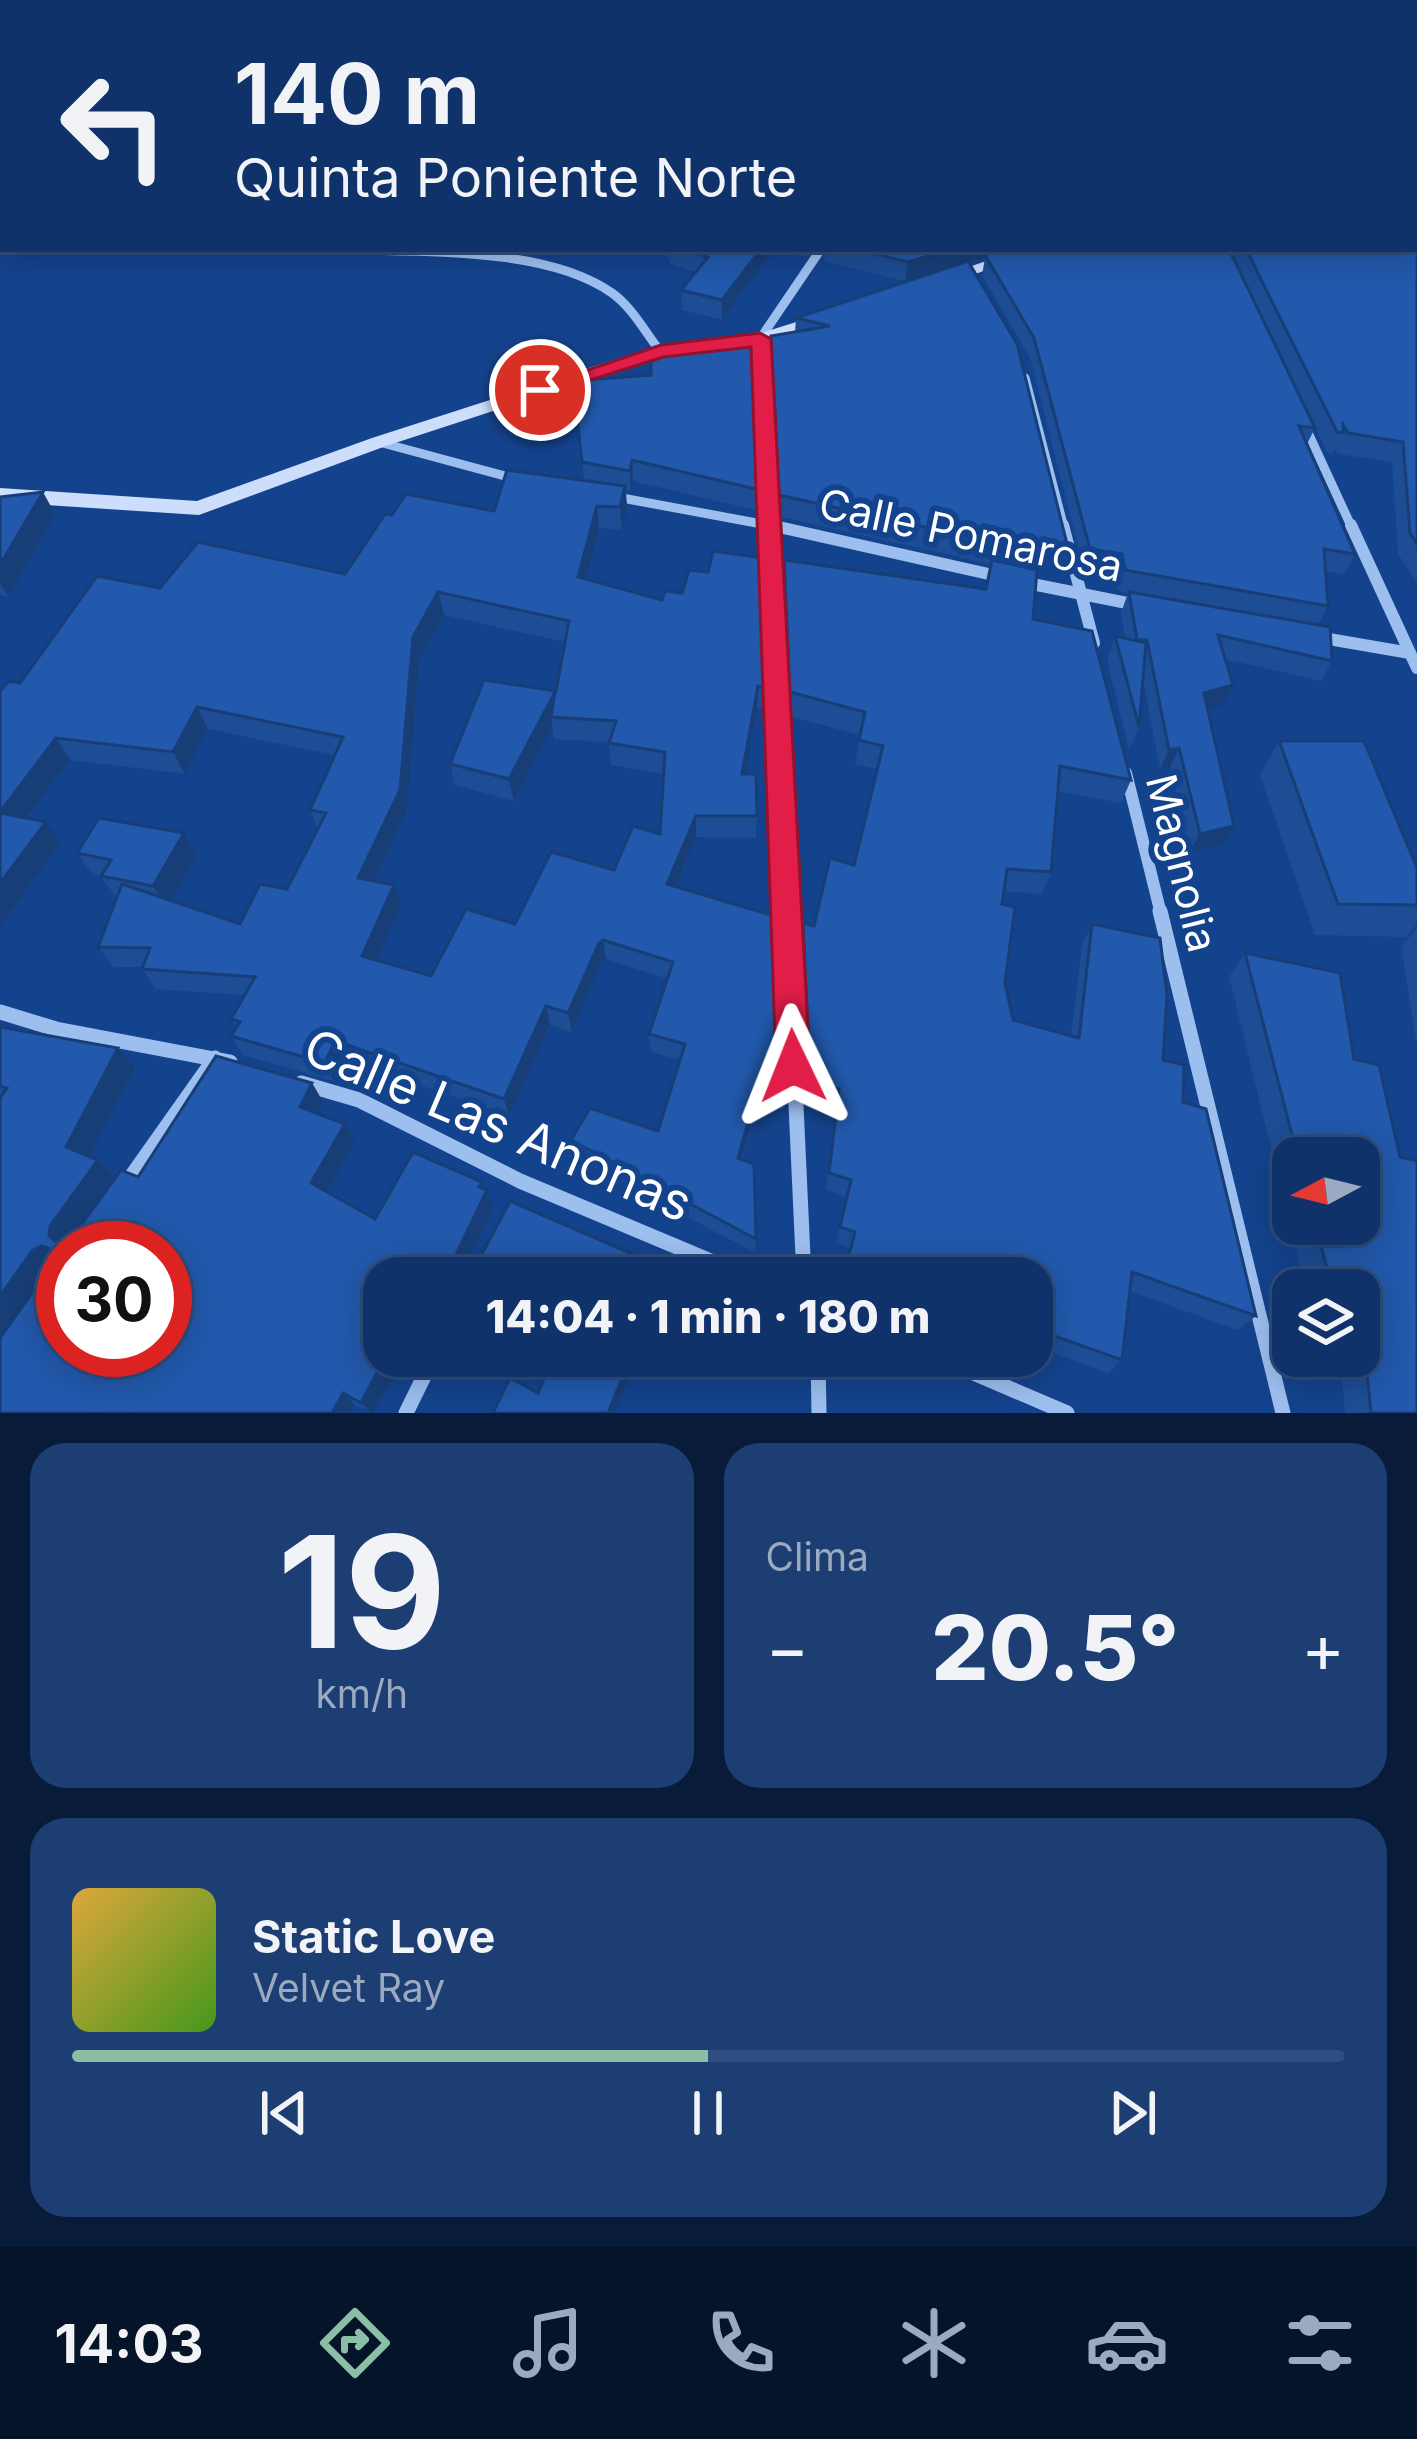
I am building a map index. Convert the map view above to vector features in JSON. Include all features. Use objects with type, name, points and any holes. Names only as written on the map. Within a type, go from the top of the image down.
[{"type":"street","points":[[377,252],[520,262],[587,278],[614,295],[661,351]]},
{"type":"street","points":[[803,1257],[760,339],[819,252]]},
{"type":"street","points":[[927,285],[974,280],[1030,252]]},
{"type":"street","points":[[0,495],[199,508],[379,442],[661,351],[760,339],[844,312]]},
{"type":"street","points":[[1021,361],[1099,664]]},
{"type":"street","points":[[1302,419],[1417,668]]},
{"type":"street","points":[[379,442],[484,474],[529,482]]},
{"type":"street","name":"Calle Pomarosa","points":[[595,493],[771,525],[1153,608]]},
{"type":"street","points":[[1293,633],[1410,653]]},
{"type":"street","name":"Magnolia","points":[[1121,754],[1283,1413]]},
{"type":"street","name":"Calle Las Anonas","points":[[0,1012],[33,1025],[161,1044],[256,1070]]},
{"type":"street","points":[[107,1210],[215,1058]]},
{"type":"street","name":"Calle Las Anonas","points":[[277,1076],[359,1100],[520,1181],[701,1257]]},
{"type":"street","points":[[510,1201],[520,1181]]},
{"type":"street","points":[[406,1413],[424,1377]]},
{"type":"street","points":[[819,1413],[822,1377]]},
{"type":"street","points":[[983,1377],[1067,1413]]},
{"type":"building","points":[[694,252],[759,252],[722,300],[681,290],[708,257]]},
{"type":"building","points":[[868,252],[941,252],[908,262]]},
{"type":"building","points":[[1230,252],[1315,428],[1299,426],[1355,554],[1324,549],[1328,606],[1125,570],[1122,554],[1090,549],[1034,338],[985,255]]},
{"type":"building","points":[[1247,252],[1417,252],[1417,544],[1410,533],[1403,442],[1348,433],[1343,425],[1343,433],[1337,432]]},
{"type":"building","points":[[968,261],[1017,344],[1067,544],[1039,540],[1038,552],[779,495],[771,336],[830,326],[796,318]]},
{"type":"building","points":[[753,339],[760,490],[632,460],[630,471],[582,462],[573,381],[651,375],[651,361],[684,350]]},
{"type":"building","points":[[507,470],[625,486],[620,507],[597,506],[578,577],[662,600],[665,591],[682,593],[689,570],[708,572],[713,551],[762,558],[768,689],[758,686],[742,774],[756,774],[757,816],[696,816],[667,884],[778,917],[785,1071],[764,1065],[738,1158],[754,1164],[756,1239],[571,1140],[590,1108],[658,1131],[685,1044],[649,1034],[673,962],[603,940],[599,943],[568,1013],[546,1006],[504,1099],[336,1041],[324,1063],[231,1036],[240,1022],[231,1019],[255,977],[142,969],[150,948],[98,947],[122,884],[240,924],[260,884],[287,889],[326,813],[310,810],[343,737],[197,707],[173,752],[56,738],[0,812],[0,691],[9,681],[20,683],[97,576],[160,588],[198,542],[345,574],[385,514],[392,515],[406,494],[494,511]],"holes":[[[438,592],[569,621],[556,691],[484,680],[450,764],[509,779],[555,692],[551,717],[616,721],[609,743],[665,752],[660,834],[633,826],[614,870],[551,852],[515,924],[466,909],[431,976],[362,956],[394,885],[358,878],[400,790],[413,637]]]},
{"type":"building","points":[[43,492],[0,565],[0,497]]},
{"type":"building","points":[[784,560],[986,589],[992,560],[1037,570],[1033,619],[1092,631],[1131,780],[1060,766],[1051,872],[1007,869],[1002,904],[1015,907],[1005,983],[1013,1020],[1079,1038],[1092,924],[1160,938],[1167,995],[1163,1060],[1184,1065],[1183,1102],[1206,1109],[1256,1316],[1132,1272],[1122,1360],[1053,1335],[1053,1257],[849,1257],[855,1232],[840,1227],[851,1180],[829,1173],[839,1089],[810,1076],[803,923],[814,926],[830,858],[854,865],[883,746],[859,740],[865,712],[790,692]]},
{"type":"building","points":[[1129,592],[1330,627],[1332,661],[1218,635],[1233,685],[1204,693],[1234,826],[1200,834],[1179,748],[1169,750],[1147,640],[1137,640]]},
{"type":"building","points":[[1115,636],[1146,643],[1139,727]]},
{"type":"building","points":[[1279,741],[1364,741],[1417,868],[1417,905],[1338,904]]},
{"type":"building","points":[[0,813],[46,822],[0,883]]},
{"type":"building","points":[[99,818],[184,833],[153,886],[101,876],[111,860],[77,853]]},
{"type":"building","points":[[1245,953],[1340,973],[1354,1059],[1379,1065],[1400,1157],[1417,1161],[1417,1413],[1371,1413],[1367,1377],[1380,1377],[1380,1269],[1327,1269],[1321,1245],[1380,1245],[1380,1137],[1293,1137]]},
{"type":"building","points":[[0,1027],[118,1048],[66,1147],[98,1160],[54,1221],[36,1221],[36,1249],[0,1296],[0,1098],[7,1088],[0,1086]]},
{"type":"building","points":[[216,1056],[312,1083],[300,1107],[345,1124],[311,1183],[375,1219],[413,1152],[482,1182],[479,1187],[487,1190],[455,1257],[363,1257],[363,1377],[375,1377],[361,1403],[343,1393],[332,1413],[0,1413],[0,1338],[36,1287],[36,1377],[192,1377],[192,1221],[84,1221],[121,1170],[138,1177]]},
{"type":"building","points":[[510,1201],[639,1257],[480,1257]]},
{"type":"building","points":[[545,1377],[623,1377],[608,1413],[493,1413],[510,1378],[538,1393]]},
{"type":"route","points":[[540,390],[661,351],[760,339],[793,1066]]}]
